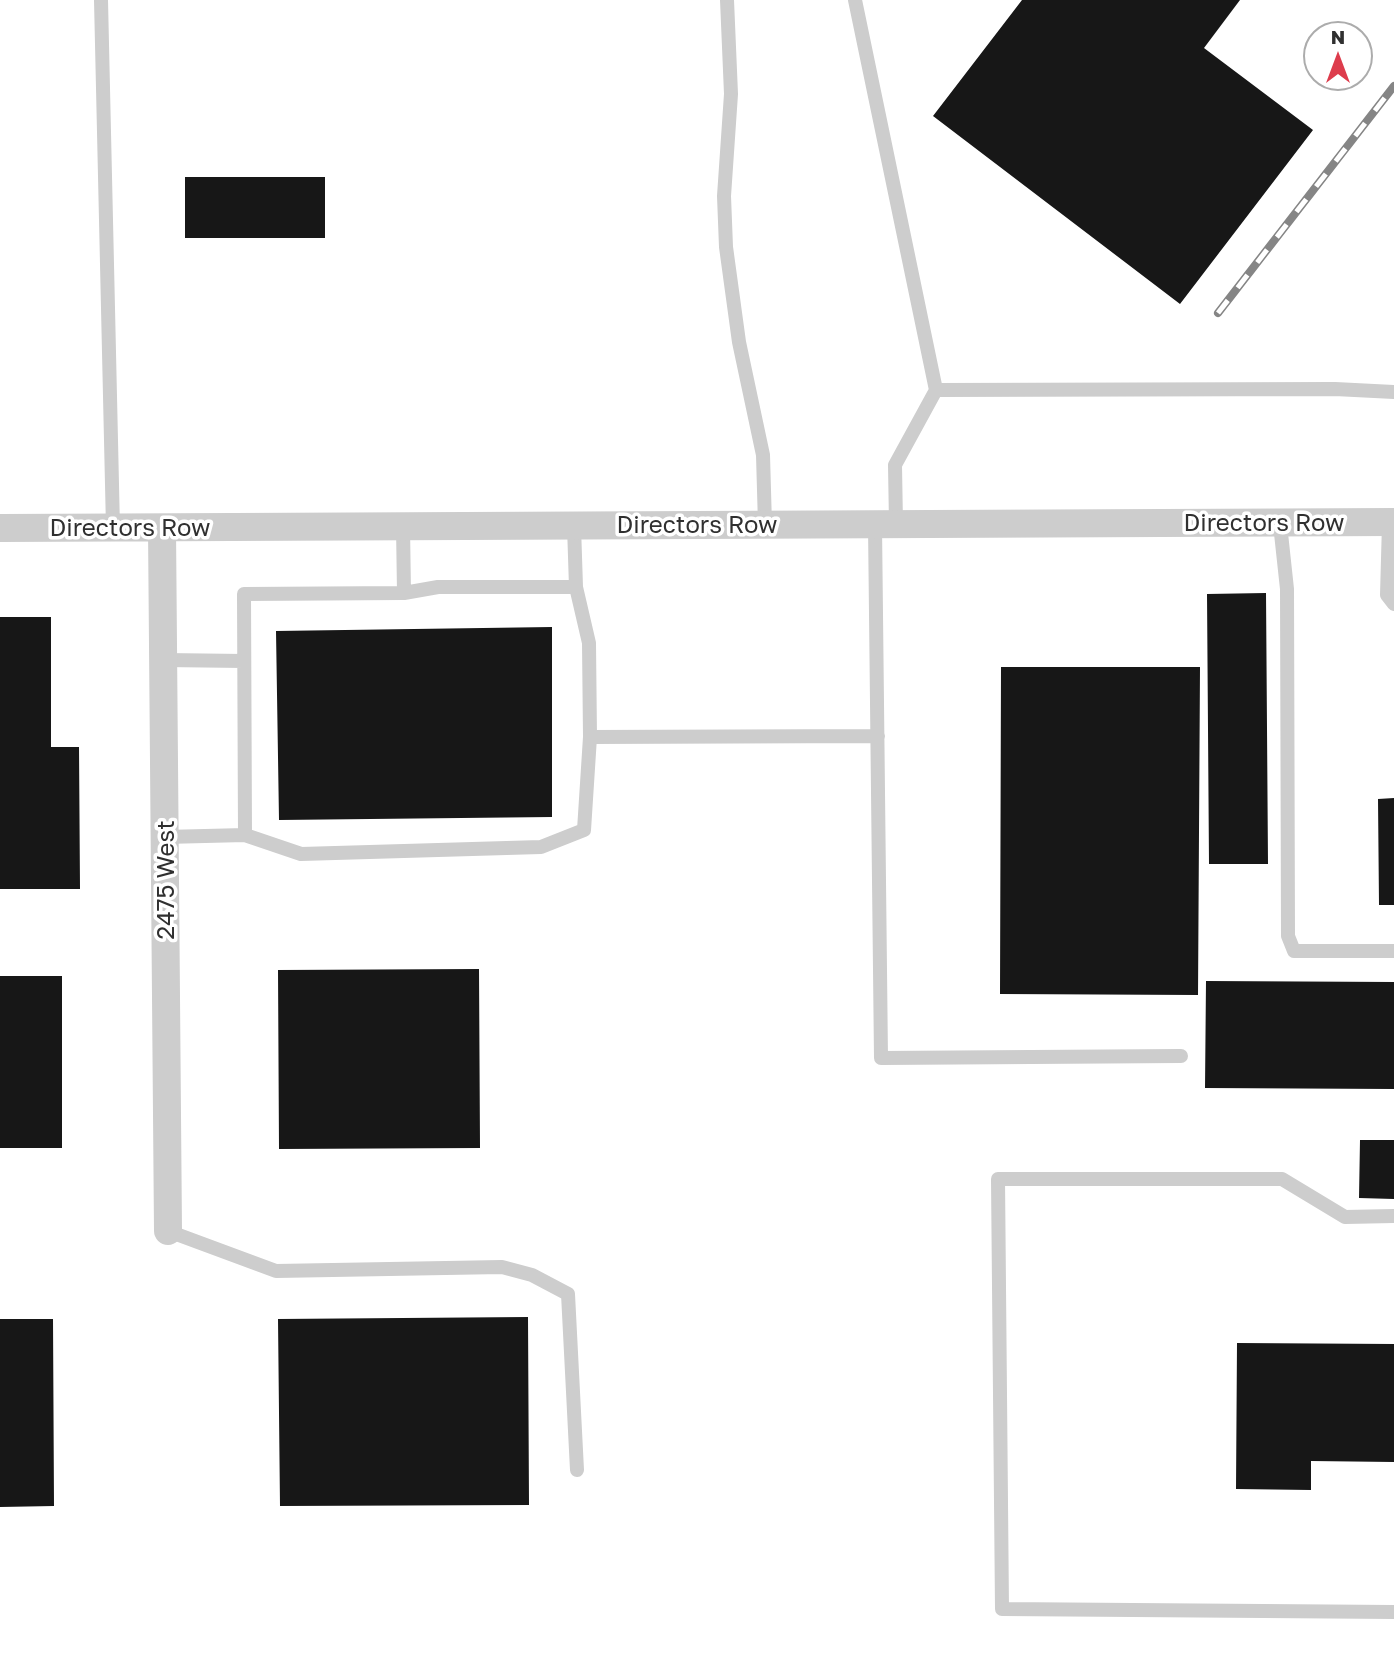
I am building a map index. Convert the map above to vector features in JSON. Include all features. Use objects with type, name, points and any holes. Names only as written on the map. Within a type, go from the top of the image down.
[{"type":"street","name":"Directors Row","points":[[0,528],[1392,523]]},
{"type":"street","name":"2475 West","points":[[162,528],[168,1231]]},
{"type":"lane","points":[[101,0],[113,528]]},
{"type":"lane","points":[[727,0],[730,94],[724,196],[726,247],[738,342],[763,455],[765,525]]},
{"type":"lane","points":[[855,0],[936,390],[895,465],[885,524],[878,736],[881,1058],[1181,1056]]},
{"type":"lane","points":[[936,390],[1335,389],[1394,392]]},
{"type":"lane","points":[[1392,523],[1387,595],[1394,604]]},
{"type":"lane","points":[[1280,524],[1287,589],[1288,936],[1294,951],[1394,951]]},
{"type":"lane","points":[[403,526],[404,593]]},
{"type":"lane","points":[[165,837],[245,835],[301,854],[541,847],[584,830],[590,737],[589,643],[576,587],[575,526]]},
{"type":"lane","points":[[245,835],[244,594],[404,593],[438,587],[576,587]]},
{"type":"lane","points":[[164,660],[244,661]]},
{"type":"lane","points":[[590,737],[878,736]]},
{"type":"lane","points":[[1394,1216],[1345,1217],[1282,1179],[998,1179],[1002,1609],[1394,1612]]},
{"type":"lane","points":[[168,1231],[276,1271],[502,1267],[532,1275],[568,1294],[577,1470]]},
{"type":"building","points":[[1022,0],[1240,0],[1204,48],[1313,130],[1180,304],[933,116]]},
{"type":"building","points":[[185,177],[325,177],[325,238],[185,238]]},
{"type":"building","points":[[1266,593],[1268,864],[1209,864],[1207,594]]},
{"type":"building","points":[[0,617],[51,617],[51,747],[79,747],[80,889],[0,889]]},
{"type":"building","points":[[552,627],[552,817],[279,820],[276,631]]},
{"type":"building","points":[[1001,667],[1200,667],[1198,995],[1000,994]]},
{"type":"building","points":[[1394,798],[1394,905],[1379,905],[1378,799]]},
{"type":"building","points":[[479,969],[480,1148],[279,1149],[278,970]]},
{"type":"building","points":[[0,976],[62,976],[62,1148],[0,1148]]},
{"type":"building","points":[[1206,981],[1394,982],[1394,1089],[1205,1088]]},
{"type":"building","points":[[1360,1140],[1394,1140],[1394,1199],[1359,1198]]},
{"type":"building","points":[[528,1317],[529,1505],[280,1506],[278,1319]]},
{"type":"building","points":[[0,1319],[53,1319],[54,1506],[0,1507]]},
{"type":"building","points":[[1237,1343],[1394,1344],[1394,1462],[1311,1461],[1311,1490],[1236,1489]]},
{"type":"railway","points":[[1218,313],[1394,86]]}]
